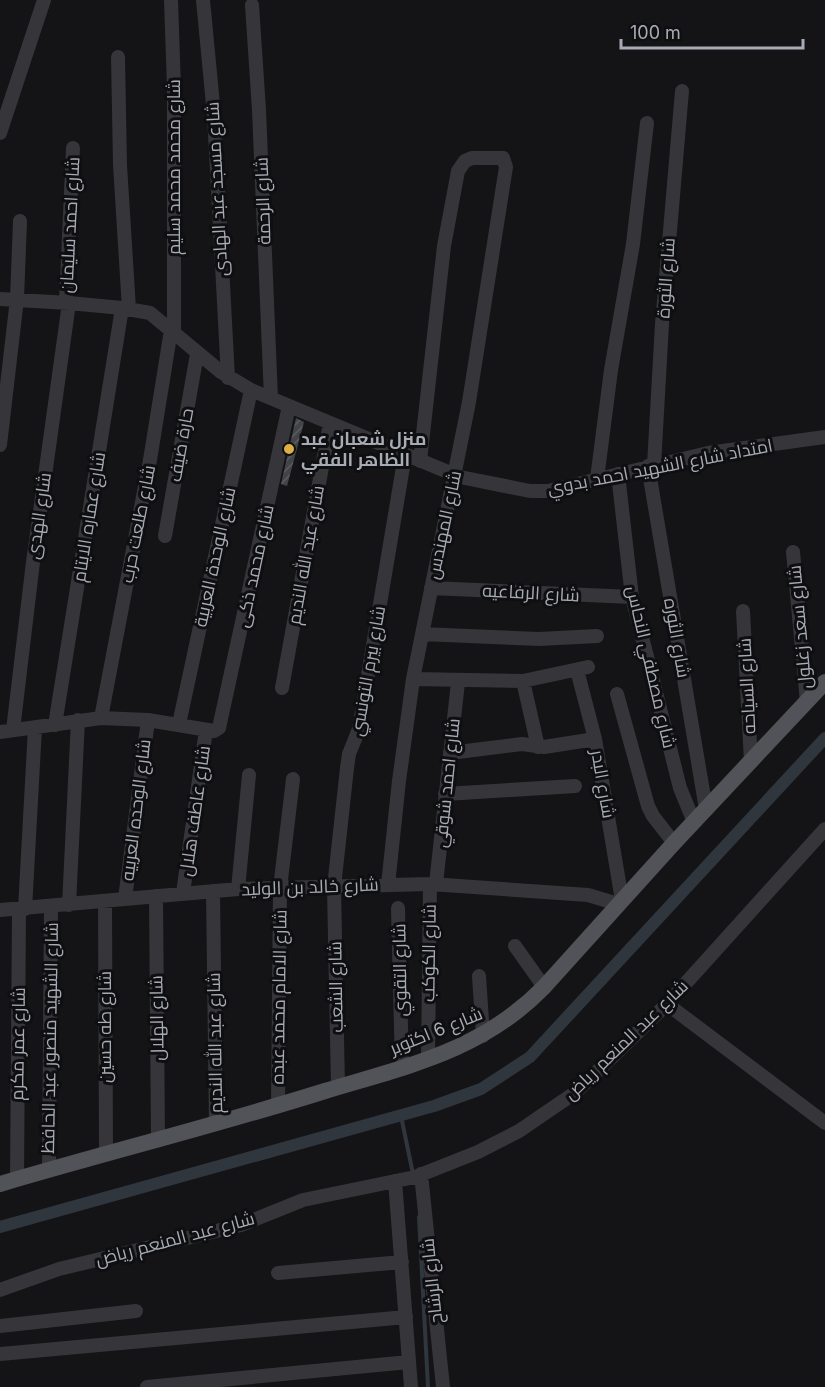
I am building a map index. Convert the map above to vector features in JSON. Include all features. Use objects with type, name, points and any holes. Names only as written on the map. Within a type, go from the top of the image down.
[{"type":"main road","name":"شارع 6 اكتوبر","points":[[0,1184],[278,1106],[402,1068],[483,1036],[516,1014],[544,987],[674,843],[825,682]]},
{"type":"street","points":[[0,134],[44,0]]},
{"type":"street","name":"شارع محمد محمد سليم","points":[[171,0],[174,88],[173,332]]},
{"type":"street","name":"شارع مسجد عبد الهادى","points":[[203,0],[214,115],[228,378]]},
{"type":"street","name":"شارع الرحمة","points":[[252,5],[260,110],[271,398]]},
{"type":"street","name":"شارع عماره الايتام","points":[[55,725],[125,308],[118,57]]},
{"type":"street","name":"شارع الثورة","points":[[651,466],[682,92]]},
{"type":"street","points":[[597,479],[611,370],[633,243],[647,123]]},
{"type":"street","name":"شارع احمد سليمان","points":[[68,302],[73,148]]},
{"type":"street","name":"شارع المهندس","points":[[388,885],[413,680],[469,402],[507,167],[503,158],[472,158],[465,161],[458,171],[444,246],[420,461]]},
{"type":"street","points":[[0,445],[17,299],[20,221]]},
{"type":"street","name":"امتداد شارع الشهيد احمد بدوي","points":[[0,299],[68,302],[150,313],[228,378],[251,390],[405,455],[455,475],[477,481],[542,491],[708,453],[825,437]]},
{"type":"street","name":"شارع الهدى","points":[[6,731],[33,562],[68,302]]},
{"type":"street","name":"شارع طلعت حرب","points":[[101,718],[173,332]]},
{"type":"street","name":"حارة ضيف","points":[[165,536],[197,354]]},
{"type":"street","name":"شارع الوحدة العربية","points":[[179,724],[251,390]]},
{"type":"street","name":"شارع محمد ذكى","points":[[206,730],[217,730],[220,726],[289,406]]},
{"type":"street","name":"شارع عبد الله النديم","points":[[282,687],[330,423]]},
{"type":"street","name":"شارع بيرم التونسي","points":[[334,887],[349,754],[359,729],[405,455]]},
{"type":"street","name":"شارع الثوره","points":[[651,466],[706,809]]},
{"type":"street","name":"شارع مصطفي النحاس","points":[[618,474],[632,597],[680,788],[694,822]]},
{"type":"street","name":"شارع سعد زغلول","points":[[794,552],[807,702]]},
{"type":"street","name":"شارع الرفاعيه","points":[[431,588],[632,597]]},
{"type":"street","name":"شارع السياحه","points":[[743,611],[751,762]]},
{"type":"street","points":[[422,634],[539,639],[597,636]]},
{"type":"street","name":"شارع البدر","points":[[523,681],[582,669],[620,902]]},
{"type":"street","points":[[413,680],[523,681],[538,747]]},
{"type":"street","name":"شارع احمد شوقي","points":[[433,884],[458,681]]},
{"type":"street","points":[[617,694],[648,806],[674,843]]},
{"type":"street","points":[[6,731],[101,718],[148,720],[206,730]]},
{"type":"street","points":[[69,904],[78,720]]},
{"type":"street","name":"شارع الوحده العربيه","points":[[125,899],[148,720]]},
{"type":"street","name":"شارع عمر مكرم","points":[[17,1179],[22,909],[34,728]]},
{"type":"street","name":"شارع عاطف هلال","points":[[183,893],[206,730]]},
{"type":"street","points":[[450,753],[522,744],[538,747],[595,739]]},
{"type":"street","points":[[238,889],[249,776]]},
{"type":"street","name":"شارع الامام محمد عبده","points":[[278,1106],[280,888],[292,779]]},
{"type":"street","points":[[445,794],[575,786]]},
{"type":"street","name":"شارع عبد المنعم رياض","points":[[0,1290],[59,1269],[241,1225],[310,1198],[418,1175],[489,1147],[539,1119],[593,1077],[667,1004],[825,829]]},
{"type":"street","name":"شارع خالد بن الوليد","points":[[0,910],[238,889],[433,884],[588,895],[620,902]]},
{"type":"street","name":"شارع الكوكب","points":[[428,1059],[433,884]]},
{"type":"street","name":"شارع الشعب","points":[[334,887],[338,1087]]},
{"type":"street","name":"شارع عبد الله النديم","points":[[213,891],[216,1124]]},
{"type":"street","name":"شارع الهلال","points":[[156,896],[158,1139]]},
{"type":"street","name":"شارع طه حسين","points":[[105,901],[106,1153]]},
{"type":"street","name":"شارع الشهيد منصور عبد الحافظ","points":[[49,1169],[51,906]]},
{"type":"street","name":"شارع التقوي","points":[[398,908],[402,1068]]},
{"type":"street","points":[[515,946],[544,987]]},
{"type":"street","points":[[479,976],[483,1036]]},
{"type":"street","points":[[667,1004],[825,1123]]},
{"type":"street","name":"شارع الرشاح","points":[[418,1175],[443,1387]]},
{"type":"street","name":"شارع الرشاح","points":[[397,1181],[411,1387]]},
{"type":"street","points":[[279,1273],[402,1262]]},
{"type":"street","points":[[0,1326],[136,1311]]},
{"type":"street","points":[[0,1354],[406,1317]]},
{"type":"street","points":[[147,1387],[409,1362]]},
{"type":"building","points":[[296,418],[304,422],[287,486],[281,484]]},
{"type":"waterway","points":[[0,1227],[434,1106],[481,1089],[530,1057],[825,738]]},
{"type":"waterway","points":[[401,1116],[413,1174]]},
{"type":"waterway","points":[[419,1217],[428,1387]]},
{"type":"place","name":"منزل شعبان عبد الظاهر الفقي","points":[[289,449]]}]
